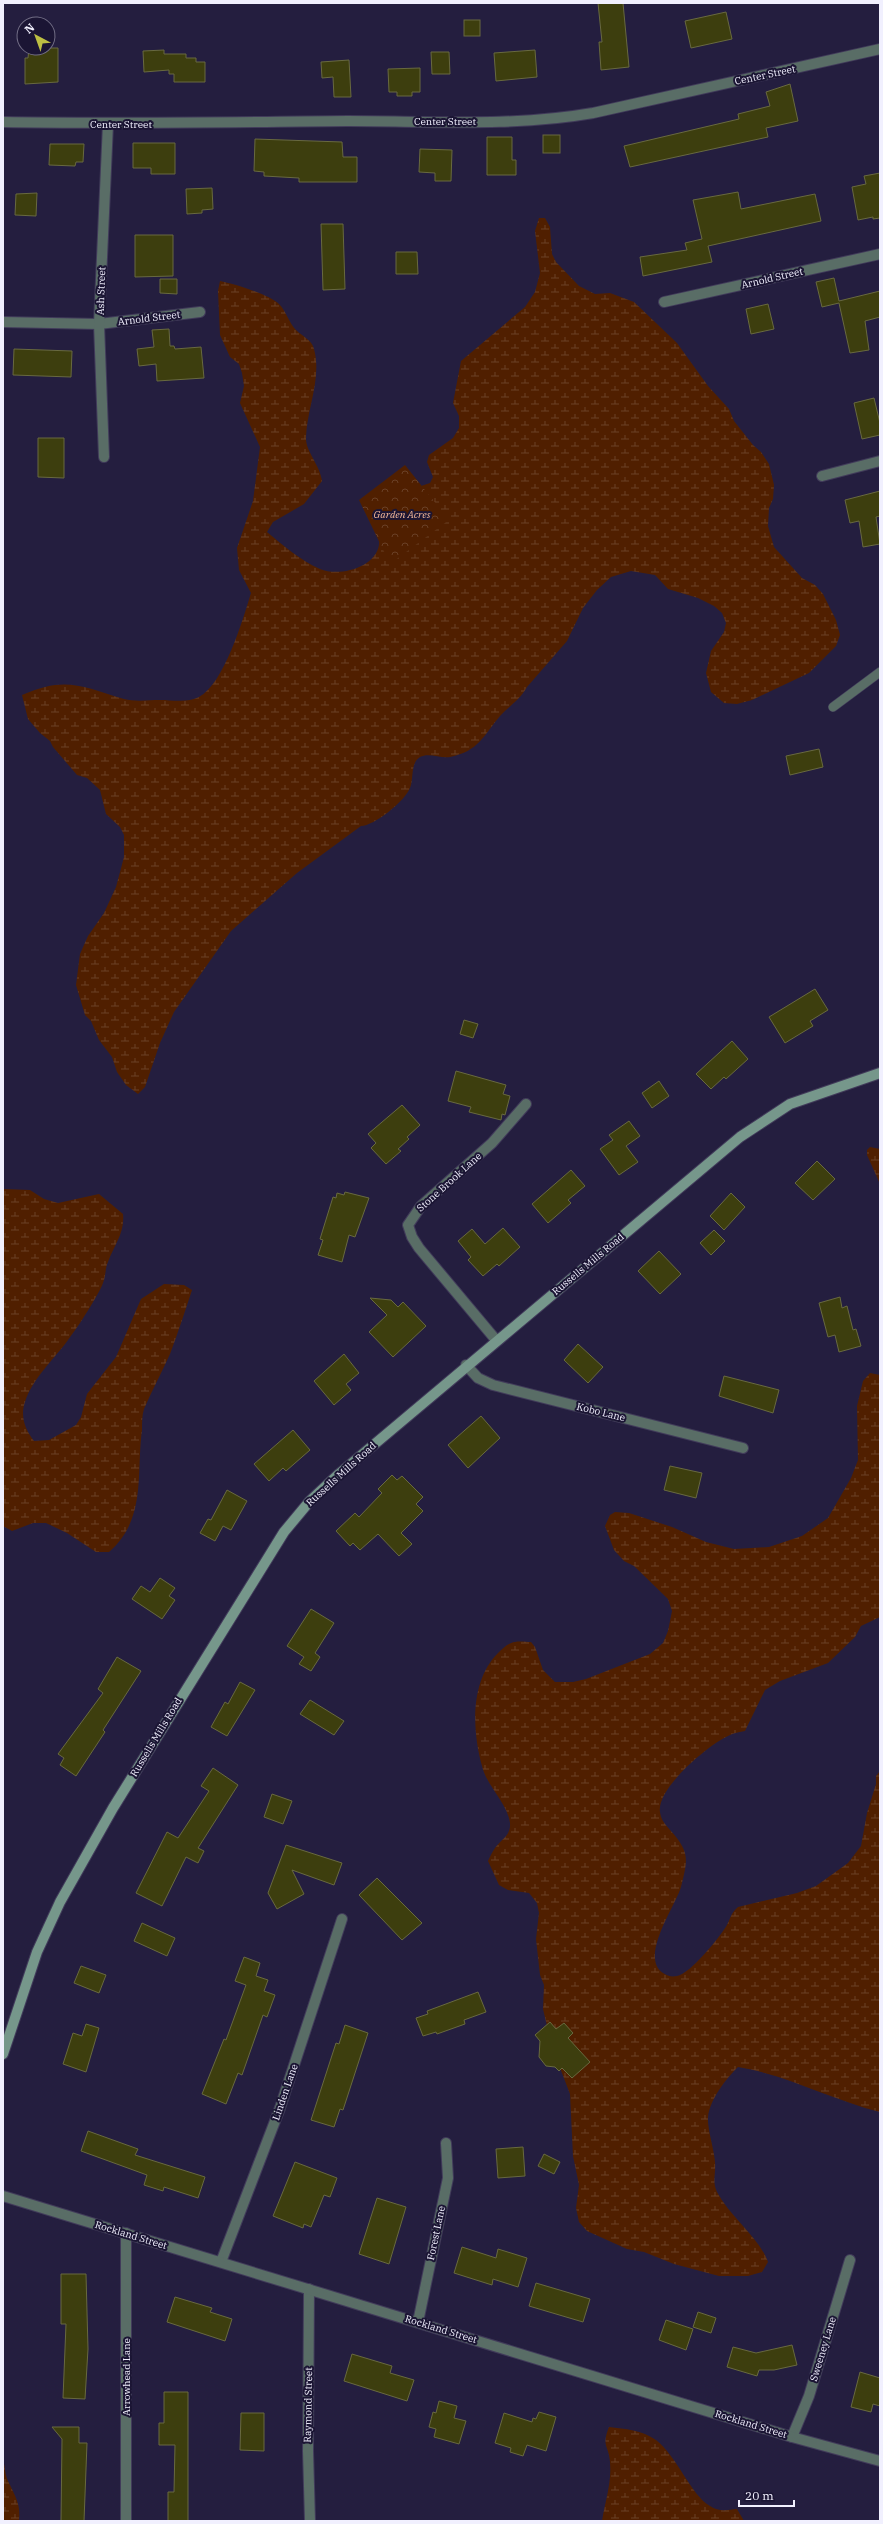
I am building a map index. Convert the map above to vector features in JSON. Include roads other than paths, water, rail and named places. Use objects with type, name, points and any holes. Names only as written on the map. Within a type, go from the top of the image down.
[{"type":"main road","name":"Russells Mills Road","points":[[3,2054],[27,1978],[63,1896],[142,1758],[284,1532],[339,1474],[466,1365],[758,1124],[790,1104],[880,1073]]},
{"type":"street","name":"Center Street","points":[[3,122],[108,124],[488,121],[579,115],[880,49]]},
{"type":"street","name":"Ash Street","points":[[104,457],[99,324],[108,124]]},
{"type":"street","name":"Arnold Street","points":[[664,302],[880,254]]},
{"type":"street","name":"Arnold Street","points":[[3,322],[99,324],[200,312]]},
{"type":"street","points":[[822,476],[880,461]]},
{"type":"street","name":"Stone Brook Lane","points":[[496,1340],[419,1248],[408,1225],[421,1206],[492,1143],[526,1104]]},
{"type":"street","name":"Kobo Lane","points":[[466,1365],[478,1378],[493,1385],[743,1448]]},
{"type":"street","name":"Linden Lane","points":[[222,2262],[280,2108],[342,1919]]},
{"type":"street","name":"Forest Lane","points":[[418,2322],[448,2178],[446,2143]]},
{"type":"street","name":"Rockland Street","points":[[3,2196],[792,2437],[880,2461]]},
{"type":"street","name":"Arrowhead Lane","points":[[126,2233],[126,2521]]},
{"type":"street","name":"Sweeney Lane","points":[[792,2437],[809,2396],[850,2260]]},
{"type":"street","name":"Raymond Street","points":[[309,2289],[308,2451],[310,2521]]},
{"type":"lane","points":[[833,707],[880,672]]},
{"type":"park label","name":"Garden Acres","points":[[402,514]]}]
